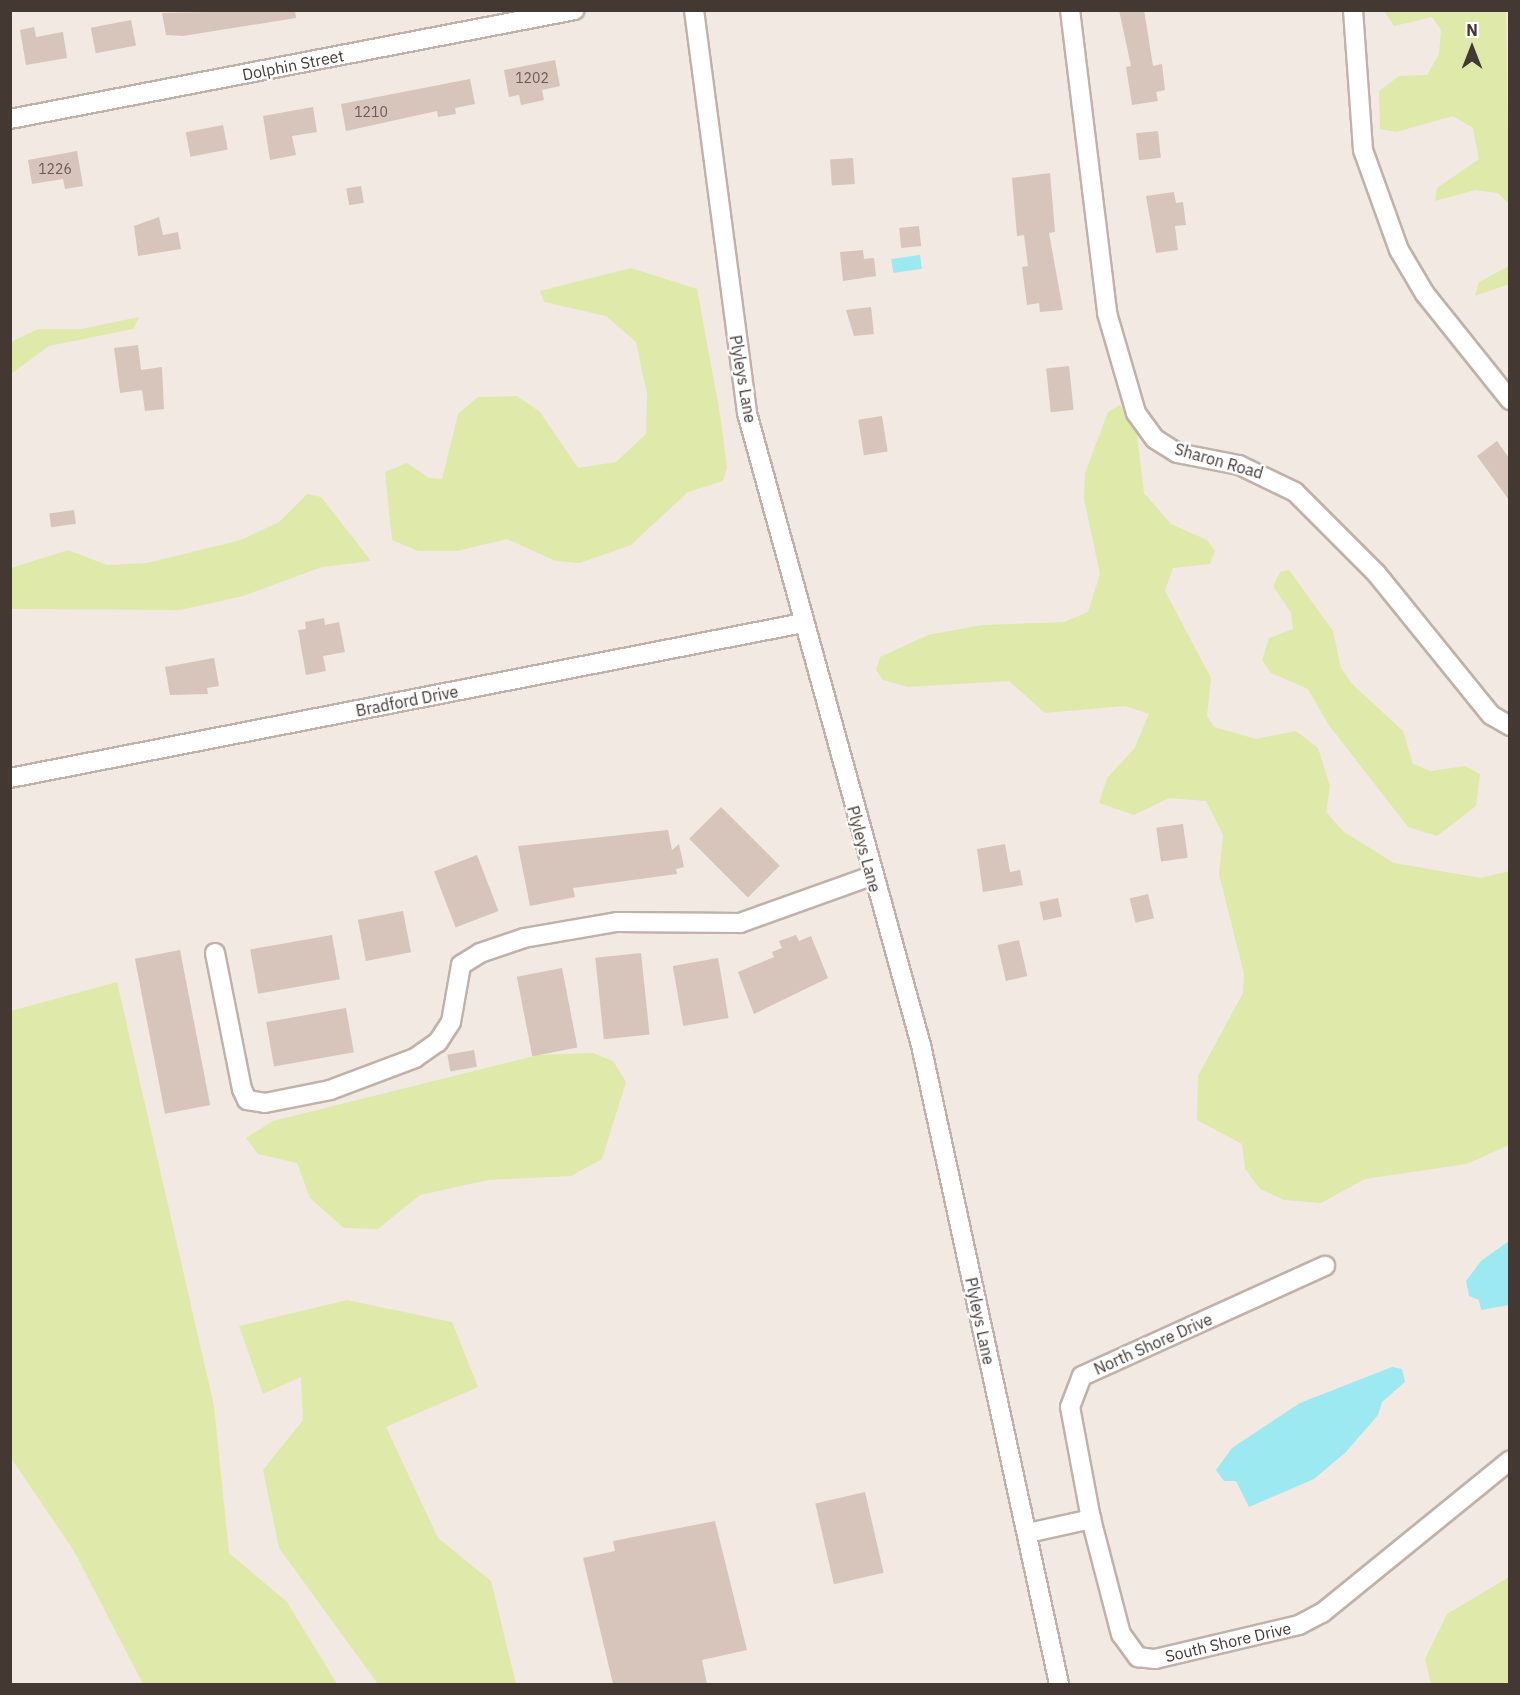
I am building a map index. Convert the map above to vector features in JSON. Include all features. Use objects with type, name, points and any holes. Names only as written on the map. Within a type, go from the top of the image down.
[{"type":"street","name":"Dolphin Street","points":[[10,119],[575,10]]},
{"type":"street","name":"Plyleys Lane","points":[[694,10],[747,413],[871,876],[921,1046],[1059,1684]]},
{"type":"street","name":"Sharon Road","points":[[1070,10],[1107,313],[1136,413],[1155,439],[1177,453],[1239,465],[1295,492],[1376,573],[1491,715],[1509,726]]},
{"type":"street","points":[[1353,10],[1363,150],[1398,250],[1425,294],[1509,400]]},
{"type":"street","name":"Bradford Drive","points":[[10,778],[803,623]]},
{"type":"street","points":[[215,953],[242,1089],[246,1100],[265,1103],[330,1090],[431,1047],[451,1022],[461,965],[480,953],[524,938],[617,922],[740,923],[871,876]]},
{"type":"street","name":"North Shore Drive","points":[[1091,1519],[1070,1407],[1083,1376],[1325,1266]]},
{"type":"street","name":"South Shore Drive","points":[[1091,1519],[1121,1634],[1138,1657],[1155,1659],[1299,1625],[1322,1613],[1509,1460]]},
{"type":"street","points":[[1028,1533],[1091,1519]]},
{"type":"green space","points":[[1384,11],[1506,11],[1509,204],[1498,193],[1475,190],[1435,201],[1437,188],[1479,159],[1473,128],[1453,116],[1396,132],[1380,129],[1379,91],[1399,76],[1427,75],[1439,54],[1441,30],[1432,17],[1394,26]]},
{"type":"green space","points":[[1509,266],[1509,284],[1475,296],[1479,282]]},
{"type":"green space","points":[[631,268],[697,289],[720,414],[727,468],[723,481],[688,492],[631,545],[580,563],[556,561],[507,539],[457,551],[418,551],[392,540],[385,472],[407,463],[429,478],[442,479],[458,414],[478,397],[517,396],[540,412],[578,468],[616,462],[646,434],[647,394],[636,342],[606,316],[544,302],[540,291]]},
{"type":"green space","points":[[139,317],[133,329],[49,346],[11,374],[11,342],[38,329],[81,329]]},
{"type":"green space","points":[[1120,405],[1136,427],[1144,493],[1171,524],[1207,540],[1215,551],[1210,564],[1173,568],[1165,591],[1211,678],[1207,716],[1214,727],[1256,739],[1296,731],[1318,748],[1330,786],[1326,812],[1344,832],[1394,863],[1481,878],[1509,871],[1509,1145],[1467,1164],[1365,1179],[1321,1203],[1284,1200],[1260,1189],[1245,1169],[1242,1144],[1197,1120],[1198,1076],[1243,993],[1244,974],[1219,874],[1223,835],[1206,801],[1169,798],[1134,815],[1099,803],[1107,778],[1134,749],[1149,714],[1125,706],[1045,713],[1009,681],[908,687],[883,680],[876,670],[880,657],[928,635],[982,625],[1064,622],[1088,612],[1100,574],[1084,499],[1085,473],[1108,412]]},
{"type":"green space","points":[[307,494],[321,497],[371,561],[322,567],[243,596],[180,610],[11,609],[11,568],[68,550],[107,565],[147,563],[241,540],[279,522]]},
{"type":"green space","points":[[1289,570],[1333,631],[1341,668],[1351,683],[1403,731],[1413,764],[1431,771],[1465,766],[1480,774],[1476,806],[1437,836],[1408,827],[1328,724],[1308,689],[1271,673],[1262,660],[1269,638],[1293,629],[1291,613],[1273,586],[1280,572]]},
{"type":"green space","points":[[117,982],[214,1406],[229,1553],[287,1602],[337,1684],[143,1684],[74,1551],[11,1458],[11,1011]]},
{"type":"green space","points":[[593,1053],[613,1061],[626,1082],[602,1159],[571,1176],[488,1180],[420,1195],[378,1229],[344,1228],[310,1198],[297,1163],[258,1154],[246,1138],[273,1121],[538,1055]]},
{"type":"green space","points":[[347,1300],[452,1322],[478,1387],[386,1427],[438,1538],[491,1581],[516,1684],[378,1684],[279,1548],[263,1470],[303,1420],[301,1377],[263,1394],[239,1326]]},
{"type":"green space","points":[[1509,1577],[1509,1684],[1431,1684],[1425,1659],[1447,1614]]},
{"type":"water","points":[[920,255],[922,269],[893,273],[891,259]]},
{"type":"water","points":[[1509,1241],[1509,1305],[1481,1310],[1479,1300],[1469,1296],[1466,1281],[1481,1261]]},
{"type":"water","points":[[1392,1367],[1402,1369],[1405,1382],[1382,1402],[1378,1415],[1346,1452],[1314,1479],[1249,1507],[1236,1481],[1224,1481],[1216,1470],[1232,1448],[1300,1403]]},
{"type":"building","points":[[295,10],[296,18],[183,36],[166,35],[162,13]]},
{"type":"building","points":[[1119,10],[1144,10],[1153,66],[1162,64],[1165,90],[1156,92],[1158,101],[1132,105],[1126,67],[1131,66]]},
{"type":"building","points":[[131,20],[136,46],[96,53],[91,28]]},
{"type":"building","points":[[34,27],[36,37],[63,32],[67,58],[26,65],[20,30]]},
{"type":"building","points":[[555,60],[560,86],[542,90],[544,100],[521,105],[519,95],[509,97],[504,70]]},
{"type":"building","points":[[470,79],[475,104],[455,108],[456,114],[438,117],[437,111],[346,131],[341,104]]},
{"type":"building","points":[[313,107],[317,132],[292,136],[296,155],[270,160],[263,116]]},
{"type":"building","points":[[223,125],[228,150],[190,157],[186,132]]},
{"type":"building","points":[[1158,131],[1161,158],[1139,160],[1136,133]]},
{"type":"building","points":[[77,151],[83,186],[65,189],[63,179],[32,184],[28,160]]},
{"type":"building","points":[[853,158],[855,184],[832,186],[830,160]]},
{"type":"building","points":[[1050,173],[1055,232],[1049,233],[1063,310],[1040,312],[1039,303],[1027,305],[1022,267],[1028,266],[1024,235],[1017,236],[1012,178]]},
{"type":"building","points":[[361,186],[364,203],[349,205],[346,189]]},
{"type":"building","points":[[1174,192],[1176,203],[1183,202],[1186,225],[1175,226],[1178,250],[1156,253],[1146,196]]},
{"type":"building","points":[[159,217],[163,235],[178,232],[181,249],[138,256],[134,226]]},
{"type":"building","points":[[919,226],[921,246],[901,248],[899,228]]},
{"type":"building","points":[[863,250],[864,259],[874,258],[876,276],[843,281],[840,252]]},
{"type":"building","points":[[871,307],[874,334],[854,336],[846,310]]},
{"type":"building","points":[[138,345],[141,370],[162,367],[164,409],[145,411],[142,390],[120,393],[114,348]]},
{"type":"building","points":[[1069,366],[1074,410],[1051,412],[1046,368]]},
{"type":"building","points":[[882,416],[888,452],[864,455],[858,420]]},
{"type":"building","points":[[1497,441],[1509,458],[1509,500],[1477,456]]},
{"type":"building","points":[[74,510],[76,524],[51,527],[49,513]]},
{"type":"building","points":[[324,618],[325,625],[339,622],[345,652],[323,656],[326,671],[306,675],[298,630],[306,629],[305,622]]},
{"type":"building","points":[[214,658],[219,686],[207,688],[208,694],[170,695],[165,667]]},
{"type":"building","points":[[721,807],[780,866],[748,898],[689,839]]},
{"type":"building","points":[[1183,824],[1188,858],[1161,861],[1156,828]]},
{"type":"building","points":[[668,830],[672,850],[679,844],[684,867],[676,869],[677,874],[573,888],[575,897],[530,906],[518,846]]},
{"type":"building","points":[[1005,844],[1010,872],[1020,870],[1023,885],[983,892],[977,849]]},
{"type":"building","points":[[477,855],[499,911],[456,927],[434,871]]},
{"type":"building","points":[[1148,894],[1154,918],[1136,923],[1130,899]]},
{"type":"building","points":[[1058,898],[1062,917],[1043,921],[1039,902]]},
{"type":"building","points":[[403,911],[411,952],[366,961],[358,920]]},
{"type":"building","points":[[332,935],[340,979],[258,994],[250,949]]},
{"type":"building","points":[[796,935],[799,941],[811,936],[828,978],[754,1014],[738,972],[774,957],[772,952],[782,948],[779,941]]},
{"type":"building","points":[[1019,940],[1027,976],[1006,981],[998,945]]},
{"type":"building","points":[[180,950],[210,1105],[165,1114],[135,959]]},
{"type":"building","points":[[641,953],[650,1035],[604,1039],[595,958]]},
{"type":"building","points":[[718,958],[729,1018],[683,1026],[673,966]]},
{"type":"building","points":[[562,968],[577,1048],[532,1056],[517,977]]},
{"type":"building","points":[[346,1008],[354,1052],[274,1066],[266,1022]]},
{"type":"building","points":[[474,1050],[477,1067],[450,1071],[447,1055]]},
{"type":"building","points":[[865,1492],[884,1573],[834,1584],[815,1503]]},
{"type":"building","points":[[715,1521],[747,1650],[702,1660],[707,1684],[613,1684],[583,1558],[615,1551],[613,1541]]}]
